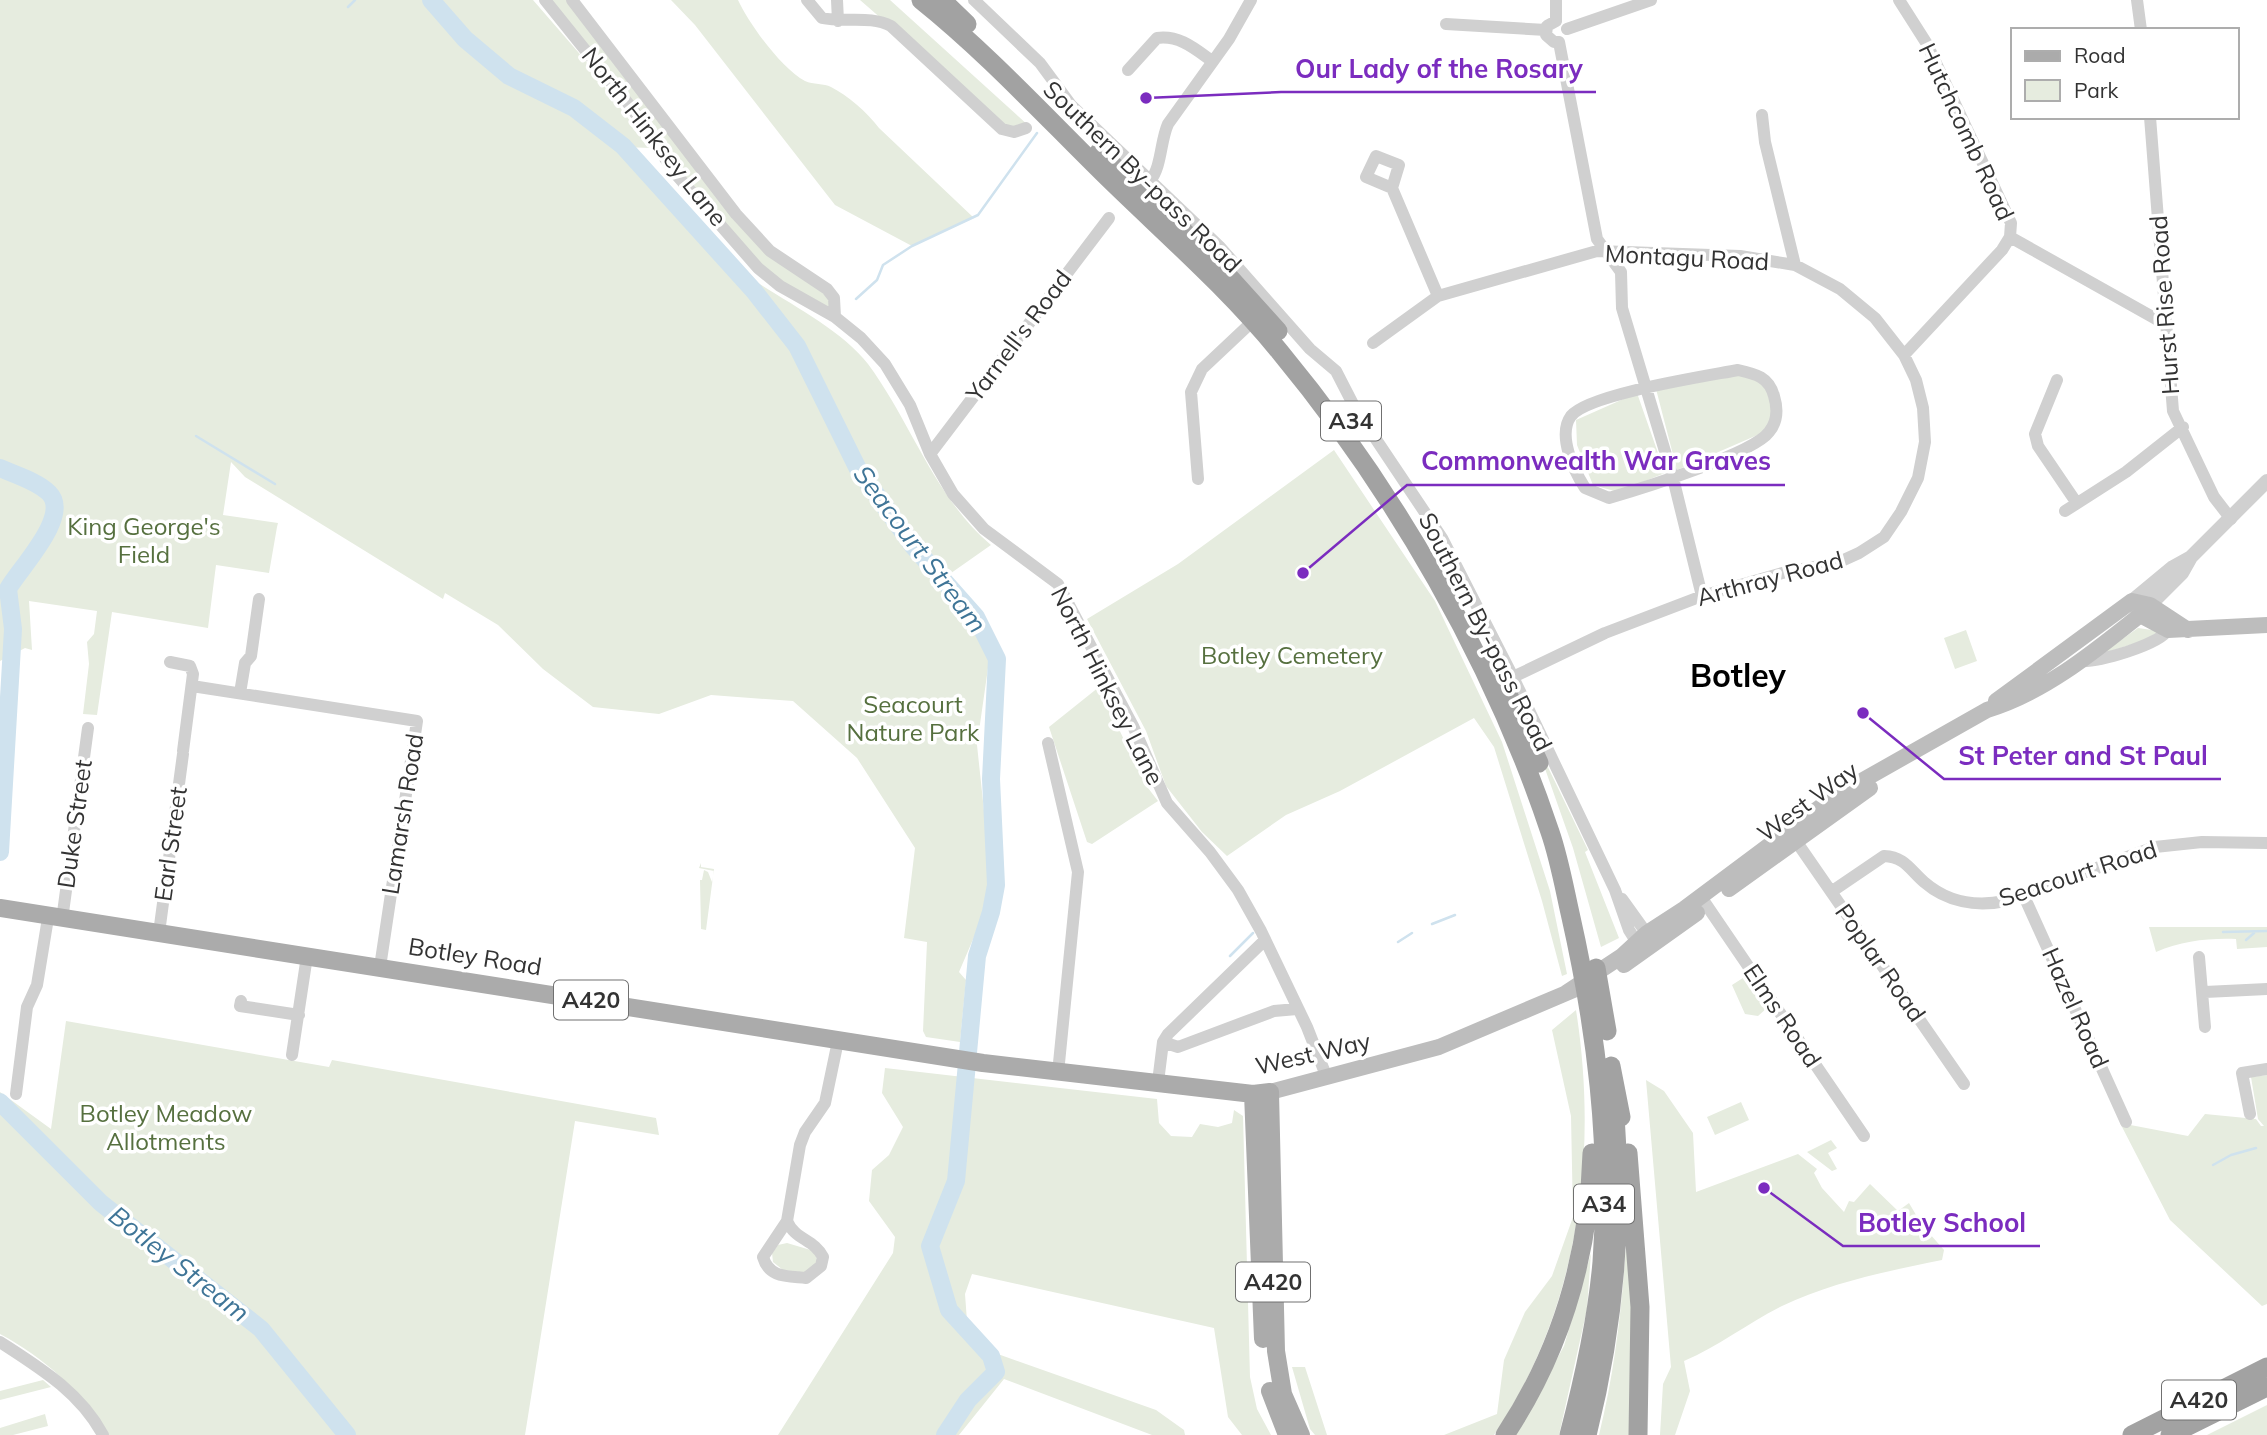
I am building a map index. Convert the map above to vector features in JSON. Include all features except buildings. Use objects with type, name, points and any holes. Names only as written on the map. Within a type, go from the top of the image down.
[{"type":"highway","name":"Southern By-pass Road","points":[[921,0],[1188,254],[1253,321],[1280,352],[1385,491],[1460,627],[1524,760],[1547,823],[1586,955]]},
{"type":"highway","name":"Southern By-pass Road","points":[[942,0],[1253,301],[1352,424],[1396,485],[1436,552],[1536,753],[1564,831],[1595,1014],[1602,1118],[1604,1232],[1591,1381]]},
{"type":"highway","name":"Southern By-pass Road","points":[[1591,1381],[1612,1296],[1617,1234],[1617,1157],[1611,1066],[1595,1014]]},
{"type":"highway","points":[[1505,1435],[1529,1396],[1554,1346],[1578,1270],[1590,1187],[1595,1014]]},
{"type":"highway","points":[[1611,1066],[1626,1141],[1637,1241],[1641,1334],[1638,1435]]},
{"type":"highway","name":"A420","points":[[2132,1435],[2267,1367]]},
{"type":"highway","name":"A34","points":[[1569,1435],[1591,1381]]},
{"type":"highway","name":"A34","points":[[1587,1435],[1591,1381]]},
{"type":"highway","name":"A420","points":[[2170,1435],[2267,1387]]},
{"type":"main road","points":[[2141,607],[2168,630],[2190,631],[2267,625]]},
{"type":"main road","points":[[2141,607],[2190,631]]},
{"type":"main road","name":"West Way","points":[[1704,901],[1835,796],[1987,710],[2004,705],[2079,662],[2141,607]]},
{"type":"main road","name":"West Way","points":[[1987,710],[1999,698],[2141,607]]},
{"type":"main road","name":"West Way","points":[[983,1063],[1262,1093],[1439,1046],[1566,993],[1796,841],[1871,787],[1901,761]]},
{"type":"main road","name":"Botley Road","points":[[6,909],[55,919],[380,967],[983,1063]]},
{"type":"main road","name":"A420","points":[[1262,1093],[1264,1347],[1270,1390],[1287,1435]]},
{"type":"main road","name":"A420","points":[[1262,1093],[1276,1351],[1283,1394],[1301,1435]]},
{"type":"street","name":"North Hinksey Lane","points":[[545,0],[631,107],[674,172],[758,268],[780,286],[835,317],[861,338],[885,364],[910,405],[930,454],[953,494],[984,530],[1059,584],[1133,726],[1167,803],[1210,852],[1238,890],[1265,940],[1326,1078]]},
{"type":"street","name":"North Hinksey Lane","points":[[572,0],[736,214],[770,251],[827,289],[834,298],[835,317]]},
{"type":"street","points":[[807,0],[822,18],[838,22],[837,0]]},
{"type":"street","points":[[974,0],[1040,64],[1060,93],[1219,246],[1310,349],[1336,370],[1355,408],[1442,538],[1513,677],[1615,890],[1645,943]]},
{"type":"street","points":[[1150,181],[1157,168],[1161,139],[1168,124],[1248,9],[1251,0]]},
{"type":"street","points":[[1556,0],[1562,25],[1566,37],[1559,42],[1549,40],[1546,30],[1549,23],[1562,25],[1651,0]]},
{"type":"street","name":"Hutchcomb Road","points":[[1899,0],[1927,44],[2011,223],[2010,237],[1904,355]]},
{"type":"street","points":[[2137,0],[2141,28]]},
{"type":"street","name":"Southern By-pass Road","points":[[838,22],[878,19],[891,26],[1002,129],[1014,132],[1026,128]]},
{"type":"street","points":[[1446,24],[1546,30]]},
{"type":"street","points":[[1128,70],[1157,38],[1168,37],[1185,42],[1212,61]]},
{"type":"street","points":[[1559,42],[1595,230],[1621,272],[1622,308],[1672,478],[1702,596]]},
{"type":"street","points":[[1762,115],[1765,142],[1795,265]]},
{"type":"street","name":"Hurst Rise Road","points":[[2150,119],[2173,411],[2183,427],[2214,497],[2231,519]]},
{"type":"street","points":[[1392,188],[1438,296]]},
{"type":"street","name":"Yarnell's Road","points":[[930,454],[1109,218]]},
{"type":"street","points":[[2010,237],[2165,324]]},
{"type":"street","name":"Montagu Road","points":[[1373,343],[1438,296],[1606,251],[1740,256],[1795,265],[1818,275],[1849,296],[1875,318],[1904,355]]},
{"type":"street","points":[[1198,479],[1191,392],[1202,369],[1253,321]]},
{"type":"street","name":"Arthray Road","points":[[1513,677],[1605,633],[1702,596],[1786,572],[1837,563],[1884,537],[1901,512],[1918,478],[1924,442],[1923,408],[1916,380],[1904,355]]},
{"type":"street","points":[[1738,370],[1759,374],[1772,388],[1777,405],[1776,420],[1768,434],[1753,444],[1672,478],[1609,498],[1594,494],[1578,478],[1567,444],[1566,430],[1572,416],[1585,407],[1645,387],[1738,370]]},
{"type":"street","points":[[2057,380],[2035,434],[2038,446],[2076,502]]},
{"type":"street","points":[[2065,511],[2126,472],[2183,427]]},
{"type":"street","points":[[2141,607],[2173,567],[2192,557],[2267,481]]},
{"type":"street","points":[[240,693],[245,663],[251,656],[259,599]]},
{"type":"street","points":[[242,612],[257,614]]},
{"type":"street","name":"West Way","points":[[2079,662],[2098,660],[2154,642],[2164,637],[2168,630]]},
{"type":"street","points":[[170,662],[190,666],[192,685]]},
{"type":"street","name":"Lamarsh Road","points":[[192,685],[418,721],[380,967]]},
{"type":"street","name":"Earl Street","points":[[159,933],[192,685]]},
{"type":"street","name":"Duke Street","points":[[16,1094],[27,1007],[37,985],[55,919],[88,728]]},
{"type":"street","points":[[1048,743],[1078,872],[1058,1073]]},
{"type":"street","name":"Poplar Road","points":[[1796,841],[1964,1084]]},
{"type":"street","name":"Seacourt Road","points":[[1831,892],[1876,860],[1889,856],[1905,861],[1926,883],[1942,894],[1965,902],[1995,903],[2155,847],[2202,842],[2267,843]]},
{"type":"street","name":"Hazel Road","points":[[2023,894],[2126,1122]]},
{"type":"street","name":"Elms Road","points":[[1704,901],[1864,1136]]},
{"type":"street","points":[[1158,1082],[1163,1042],[1265,940]]},
{"type":"street","points":[[292,1055],[307,956]]},
{"type":"street","points":[[2199,957],[2205,992],[2205,1027]]},
{"type":"street","points":[[2205,992],[2267,989]]},
{"type":"street","points":[[241,1000],[240,1006],[299,1014]]},
{"type":"street","points":[[1163,1042],[1178,1047],[1274,1011],[1297,1009]]},
{"type":"street","points":[[787,1221],[794,1234],[813,1243],[823,1257],[821,1266],[806,1278],[775,1274],[766,1267],[763,1257],[787,1221],[800,1145],[805,1132],[825,1103],[838,1041]]},
{"type":"street","points":[[2250,1114],[2242,1073],[2267,1069]]},
{"type":"street","points":[[0,1342],[60,1381],[94,1418],[103,1435]]},
{"type":"green space","points":[[0,0],[533,0],[585,60],[650,148],[624,147],[754,291],[797,346],[858,469],[913,546],[961,603],[957,607],[971,618],[981,635],[989,661],[977,745],[990,867],[989,902],[959,972],[966,980],[960,1042],[926,1037],[923,1031],[927,942],[904,938],[915,848],[857,758],[793,701],[711,695],[659,714],[593,707],[543,669],[498,625],[445,593],[443,599],[245,477],[231,462],[223,515],[278,523],[269,573],[216,565],[208,628],[112,612],[97,715],[83,714],[89,664],[87,642],[94,634],[97,611],[29,601],[32,650],[25,648],[0,661]]},
{"type":"green space","points":[[545,0],[572,0],[770,251],[827,289],[835,317],[758,268]]},
{"type":"green space","points":[[671,0],[738,0],[758,33],[786,67],[805,81],[828,86],[850,99],[974,218],[912,246],[835,205],[695,25]]},
{"type":"green space","points":[[860,0],[890,0],[1029,126],[1014,129],[999,121]]},
{"type":"green space","points":[[752,279],[829,328],[868,364],[954,505],[991,545],[944,578],[914,540],[852,448],[800,338],[786,326]]},
{"type":"green space","points":[[1740,371],[1759,382],[1770,393],[1773,408],[1769,430],[1677,470],[1656,389]]},
{"type":"green space","points":[[1637,393],[1665,473],[1618,492],[1593,485],[1577,445],[1576,420]]},
{"type":"green space","name":"Botley Cemetery","points":[[1334,450],[1435,601],[1502,742],[1550,891],[1567,974],[1562,976],[1542,901],[1494,747],[1474,718],[1340,791],[1286,815],[1227,856],[1202,832],[1166,786],[1146,731],[1087,619],[1178,564]]},
{"type":"green space","points":[[2138,628],[2159,631],[2155,637],[2101,654]]},
{"type":"green space","points":[[1966,630],[1977,661],[1955,669],[1944,638]]},
{"type":"green space","points":[[1099,687],[1145,784],[1158,801],[1092,844],[1087,842],[1049,727]]},
{"type":"green space","points":[[1545,761],[1588,850],[1585,852],[1619,938],[1601,947],[1573,848],[1543,763]]},
{"type":"green space","points":[[704,870],[708,872],[712,882],[713,876],[706,930],[701,929],[700,880]]},
{"type":"green space","points":[[2149,927],[2267,927],[2267,947],[2237,949],[2236,939],[2215,939],[2185,943],[2156,952]]},
{"type":"green space","points":[[1746,976],[1767,1008],[1758,1016],[1745,1014],[1732,985]]},
{"type":"green space","points":[[1576,1010],[1583,1065],[1585,1121],[1575,1231],[1563,1285],[1545,1337],[1523,1387],[1494,1435],[1444,1435],[1497,1414],[1504,1360],[1525,1312],[1552,1276],[1573,1217],[1571,1116],[1552,1030]]},
{"type":"green space","name":"Botley Meadow Allotments","points":[[66,1021],[329,1067],[332,1060],[656,1118],[659,1135],[575,1121],[525,1435],[107,1435],[86,1404],[61,1377],[0,1334],[0,1092],[51,1129]]},
{"type":"green space","points":[[885,1068],[1157,1099],[1159,1123],[1171,1136],[1192,1137],[1200,1124],[1218,1127],[1232,1123],[1234,1110],[1243,1116],[1250,1377],[1257,1409],[1271,1435],[1242,1435],[1228,1417],[1214,1328],[972,1274],[965,1294],[967,1321],[995,1353],[1156,1410],[1184,1430],[1185,1435],[1152,1435],[1004,1379],[959,1435],[778,1435],[893,1253],[895,1237],[869,1201],[872,1170],[889,1155],[903,1127],[882,1093]]},
{"type":"green space","points":[[2267,1075],[2267,1304],[2262,1306],[2170,1220],[2120,1123],[2188,1136],[2205,1114],[2256,1119],[2264,1126],[2258,1119],[2251,1077]]},
{"type":"green space","points":[[1646,1080],[1664,1091],[1693,1133],[1696,1192],[1798,1154],[1817,1169],[1814,1173],[1822,1188],[1844,1212],[1849,1201],[1854,1202],[1870,1184],[1898,1211],[1909,1203],[1922,1225],[1944,1250],[1942,1260],[1861,1278],[1782,1306],[1684,1361],[1690,1391],[1675,1435],[1660,1435],[1663,1384],[1671,1367]]},
{"type":"green space","points":[[1741,1102],[1749,1120],[1715,1135],[1707,1117]]},
{"type":"green space","points":[[1831,1140],[1837,1148],[1828,1153],[1837,1169],[1832,1171],[1807,1152]]},
{"type":"green space","points":[[1627,1228],[1632,1312],[1630,1435],[1599,1435],[1618,1332]]},
{"type":"green space","points":[[787,1243],[814,1251],[818,1262],[807,1273],[783,1270],[773,1262],[772,1253],[778,1245]]},
{"type":"green space","points":[[1591,1253],[1587,1309],[1559,1435],[1515,1435],[1564,1346]]},
{"type":"green space","points":[[1292,1367],[1305,1367],[1327,1435],[1315,1435],[1310,1429]]},
{"type":"green space","points":[[43,1380],[51,1387],[0,1400],[0,1391]]},
{"type":"green space","points":[[2267,1405],[2267,1435],[2207,1435]]},
{"type":"green space","points":[[45,1414],[48,1426],[13,1435],[0,1435],[0,1428]]},
{"type":"waterway","points":[[348,7],[355,0]]},
{"type":"waterway","name":"Seacourt Stream","points":[[431,0],[465,39],[509,76],[574,108],[623,146],[754,291],[797,346],[858,469],[913,546],[976,617],[997,659],[991,779],[996,885],[991,912],[977,956],[956,1181],[930,1246],[949,1310],[991,1356],[996,1372],[968,1400],[945,1435]]},
{"type":"waterway","points":[[856,299],[877,280],[883,265],[912,246],[978,215],[1037,133]]},
{"type":"waterway","points":[[196,436],[275,484]]},
{"type":"waterway","points":[[0,468],[38,485],[49,493],[54,503],[54,515],[49,528],[8,589],[13,629],[0,852]]},
{"type":"waterway","points":[[1432,924],[1455,915]]},
{"type":"waterway","points":[[2223,932],[2267,931]]},
{"type":"waterway","points":[[1230,956],[1253,933]]},
{"type":"waterway","points":[[1398,942],[1412,933]]},
{"type":"waterway","points":[[2246,940],[2254,933]]},
{"type":"waterway","name":"Botley Stream","points":[[0,1102],[101,1203],[261,1329],[347,1435]]},
{"type":"waterway","points":[[2213,1165],[2231,1155],[2256,1148]]},
{"type":"place","name":"Our Lady of the Rosary","points":[[1146,98]]},
{"type":"place","name":"Commonwealth War Graves","points":[[1303,573]]},
{"type":"place","name":"St Peter and St Paul","points":[[1863,713]]},
{"type":"place","name":"Botley School","points":[[1764,1188]]},
{"type":"district","name":"Botley","points":[[1738,676]]},
{"type":"park label","name":"King George's Field","points":[[144,541]]},
{"type":"park label","name":"Seacourt Nature Park","points":[[913,719]]}]
